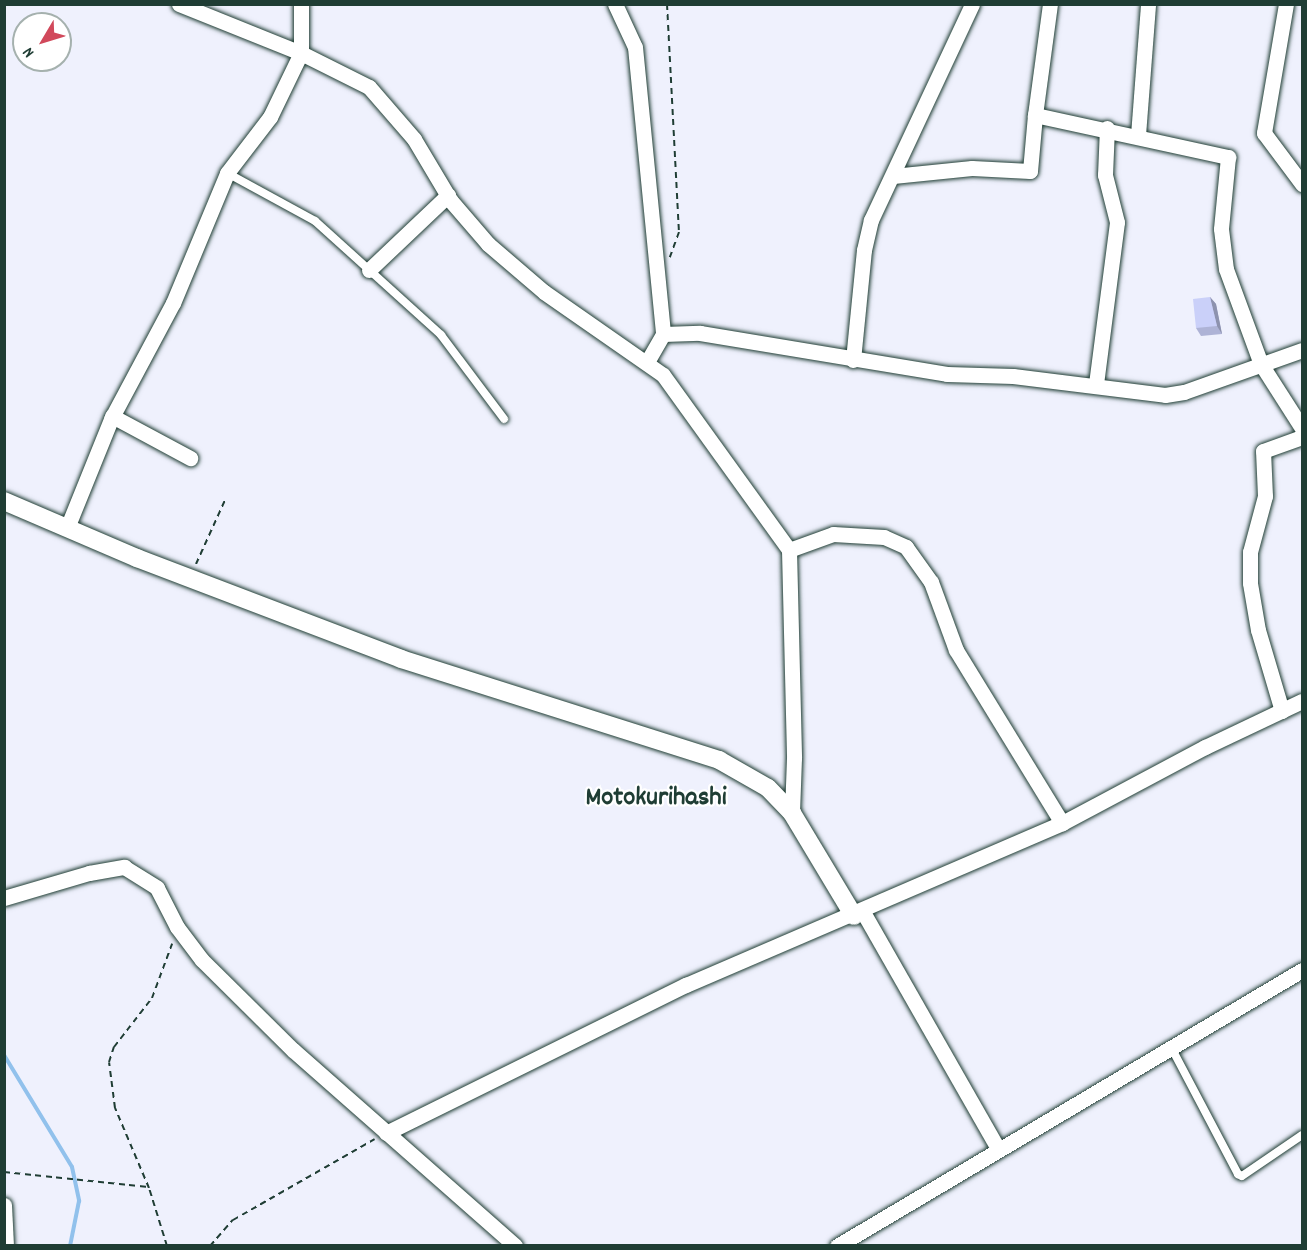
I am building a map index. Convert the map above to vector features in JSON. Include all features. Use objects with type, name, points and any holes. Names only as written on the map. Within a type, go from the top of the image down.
[{"type":"street","points":[[179,4],[301,53],[369,87],[414,139],[448,195],[488,244],[544,292],[663,375],[789,550],[794,758],[792,813]]},
{"type":"street","points":[[615,4],[635,47],[663,334],[647,362]]},
{"type":"street","points":[[853,360],[864,250],[871,220],[972,4]]},
{"type":"street","points":[[893,176],[972,168],[1030,171],[1050,4]]},
{"type":"street","points":[[1138,135],[1148,4]]},
{"type":"street","points":[[1286,4],[1264,133],[1302,184]]},
{"type":"street","points":[[67,528],[112,416],[173,303],[227,173],[270,117],[301,53],[296,8]]},
{"type":"street","points":[[1035,115],[1107,128],[1228,157],[1221,229],[1226,269],[1261,364],[1302,428]]},
{"type":"street","points":[[1096,384],[1117,222],[1105,175],[1107,128]]},
{"type":"street","points":[[369,270],[448,195]]},
{"type":"street","points":[[663,334],[700,333],[947,375],[1013,376],[1096,384],[1165,395],[1302,350]]},
{"type":"street","points":[[112,416],[190,458]]},
{"type":"street","points":[[1282,711],[1258,630],[1250,583],[1250,552],[1265,496],[1263,451],[1302,437]]},
{"type":"street","points":[[4,501],[190,578],[451,676],[691,748],[745,773],[768,788],[792,813],[858,914],[998,1149]]},
{"type":"street","points":[[789,550],[833,534],[884,537],[906,547],[931,582],[956,650],[1062,823]]},
{"type":"street","points":[[386,1133],[686,985],[858,914],[1062,823],[1302,701]]},
{"type":"street","points":[[4,898],[89,873],[124,867],[157,888],[177,927],[202,960],[386,1133],[515,1245]]},
{"type":"street","points":[[837,1245],[1302,970]]},
{"type":"street","points":[[4,1204],[6,1245]]},
{"type":"lane","points":[[227,173],[315,221],[441,335],[504,419]]},
{"type":"lane","points":[[1171,1047],[1238,1174],[1242,1176],[1302,1135]]},
{"type":"path","points":[[667,4],[680,232],[667,265]]},
{"type":"path","points":[[190,578],[225,500]]},
{"type":"path","points":[[167,1245],[149,1188],[114,1108],[109,1062],[114,1047],[152,998],[177,927]]},
{"type":"path","points":[[210,1245],[233,1220],[386,1133]]},
{"type":"path","points":[[4,1172],[149,1188]]},
{"type":"building","points":[[1210,297],[1217,326],[1196,328],[1193,299]]},
{"type":"waterway","points":[[4,1055],[72,1167],[79,1201],[70,1246]]},
{"type":"district","name":"Motokurihashi","points":[[656,799]]}]
